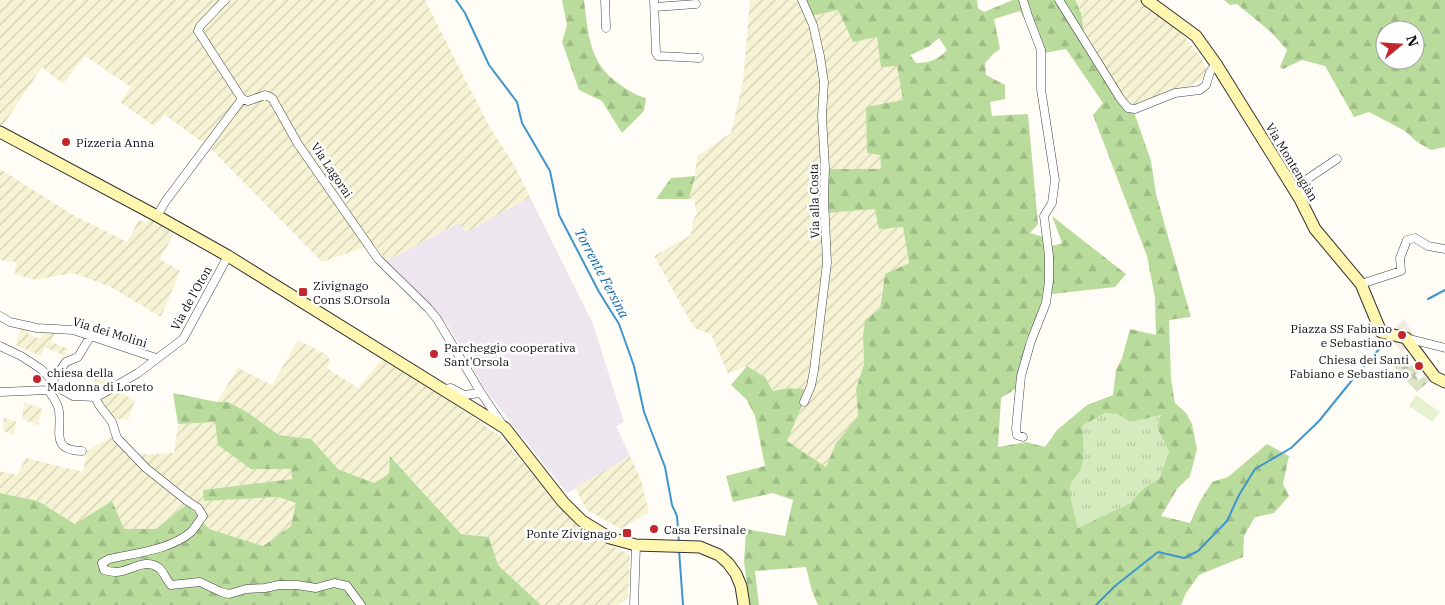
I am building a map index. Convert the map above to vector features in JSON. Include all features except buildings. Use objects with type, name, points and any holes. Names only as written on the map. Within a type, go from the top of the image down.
[{"type":"main road","name":"Via Montengiàn","points":[[1147,0],[1196,36],[1216,64],[1300,199],[1315,229],[1361,284],[1381,332],[1406,338]]},
{"type":"main road","name":"Via Lagorai","points":[[0,132],[228,256],[505,428],[562,502],[582,521],[610,538],[636,545],[700,547],[719,555],[728,563],[738,580],[744,605]]},
{"type":"main road","points":[[1406,338],[1435,377],[1445,382]]},
{"type":"street","points":[[157,216],[165,202],[242,99],[198,31],[200,26],[225,0]]},
{"type":"street","points":[[605,0],[606,28]]},
{"type":"street","name":"Via alla Costa","points":[[802,0],[813,25],[823,71],[822,116],[827,263],[814,370],[811,386],[804,402]]},
{"type":"street","points":[[1023,0],[1041,50],[1041,89],[1055,180],[1052,203],[1044,216],[1050,281],[1046,303],[1031,341],[1021,376],[1016,429],[1018,435],[1023,437]]},
{"type":"street","points":[[1059,0],[1128,108],[1135,109],[1175,93],[1200,90],[1206,85],[1210,72],[1216,64]]},
{"type":"street","points":[[696,4],[654,3],[656,53],[658,56],[699,58]]},
{"type":"street","name":"Via Lagorai","points":[[242,99],[248,101],[265,95],[272,98],[298,144],[378,259],[437,319],[481,393],[505,428]]},
{"type":"street","points":[[1300,199],[1303,182],[1337,159]]},
{"type":"street","points":[[1361,284],[1401,271],[1400,258],[1403,246],[1407,240],[1415,238],[1428,246],[1445,249]]},
{"type":"street","name":"Via de l'Oton","points":[[95,397],[138,373],[183,339],[228,256]]},
{"type":"street","name":"Via dei Molini","points":[[0,316],[10,322],[37,328],[73,330],[156,358]]},
{"type":"street","points":[[0,392],[48,390],[66,362],[78,357],[90,337]]},
{"type":"street","points":[[1406,338],[1445,348]]},
{"type":"street","points":[[0,346],[21,356],[41,369],[54,383],[73,396],[95,397],[112,422],[117,438],[146,468],[198,508],[203,516],[193,530],[182,538],[163,547],[109,559],[102,563],[104,570],[118,572],[136,565],[148,564],[159,568],[170,585],[200,582],[229,594],[246,589],[279,585],[316,588],[334,583],[347,586],[361,605]]},
{"type":"street","name":"Via Lagorai","points":[[441,389],[451,388],[464,395],[481,393]]},
{"type":"street","points":[[48,390],[56,402],[59,411],[58,436],[62,444],[71,450],[82,451]]},
{"type":"street","points":[[472,408],[481,393]]},
{"type":"street","points":[[634,605],[636,545]]},
{"type":"shaded area","points":[[0,0],[425,0],[488,124],[514,165],[530,197],[467,232],[458,223],[386,261],[374,244],[322,262],[209,147],[165,115],[154,126],[120,102],[131,87],[85,56],[63,84],[42,67],[2,127],[0,126]]},
{"type":"shaded area","points":[[750,0],[805,0],[810,16],[838,9],[877,37],[897,65],[903,100],[880,155],[881,169],[826,213],[875,208],[903,227],[909,263],[882,287],[880,309],[863,336],[864,364],[856,389],[858,416],[836,443],[826,467],[787,441],[806,396],[788,388],[773,391],[765,377],[747,366],[728,374],[711,334],[694,328],[654,256],[691,235],[693,220],[697,214],[694,200],[689,199],[695,176],[697,156],[731,133],[743,82]]},
{"type":"shaded area","points":[[1075,0],[1139,0],[1179,30],[1200,56],[1206,67],[1205,78],[1134,112],[1113,94],[1085,40],[1081,13]]},
{"type":"shaded area","points":[[0,169],[73,215],[127,242],[139,220],[146,223],[149,217],[175,232],[160,259],[180,271],[161,317],[109,286],[73,273],[35,280],[15,274],[16,262],[0,260]]},
{"type":"shaded area","points":[[530,197],[593,324],[624,422],[616,426],[630,456],[567,493],[486,391],[449,327],[386,261],[459,223],[467,232]]},
{"type":"shaded area","name":"Piazza SS Fabiano e Sebastiano","points":[[1404,319],[1415,336],[1412,344],[1401,352],[1389,334]]},
{"type":"shaded area","points":[[21,327],[30,329],[28,334],[40,339],[44,331],[55,332],[51,342],[68,349],[65,356],[45,347],[40,356],[16,345]]},
{"type":"shaded area","points":[[298,340],[327,355],[330,360],[327,368],[358,388],[382,359],[437,392],[500,436],[579,528],[630,555],[628,597],[618,605],[541,605],[498,565],[489,537],[461,534],[391,456],[389,474],[375,483],[338,469],[311,439],[279,435],[247,412],[228,402],[217,402],[238,368],[272,385]]},
{"type":"shaded area","points":[[111,370],[116,389],[135,401],[128,420],[113,418],[102,405],[96,392],[93,371]]},
{"type":"shaded area","points":[[24,402],[42,409],[38,425],[22,419]]},
{"type":"shaded area","points":[[4,418],[16,421],[14,435],[3,431]]},
{"type":"shaded area","points":[[215,422],[251,469],[291,469],[293,479],[203,490],[204,501],[278,497],[296,503],[291,526],[263,546],[209,529],[187,504],[156,529],[124,529],[76,524],[38,501],[0,493],[0,471],[17,475],[26,458],[83,472],[87,451],[113,436],[130,455],[174,453],[178,424]]},
{"type":"shaded area","points":[[630,456],[641,480],[649,512],[621,529],[587,510],[575,488]]},
{"type":"green space","points":[[562,0],[584,0],[589,35],[601,66],[608,75],[625,88],[646,98],[644,111],[622,133],[602,101],[579,90],[562,42],[567,25]]},
{"type":"green space","points":[[805,0],[977,0],[978,8],[984,12],[1013,0],[1075,0],[1081,13],[1085,40],[1134,112],[1151,161],[1156,194],[1191,317],[1169,320],[1171,380],[1175,403],[1186,413],[1192,424],[1197,449],[1190,476],[1177,489],[1161,516],[1190,523],[1200,501],[1212,482],[1228,477],[1267,444],[1289,456],[1283,484],[1289,496],[1274,513],[1255,517],[1244,536],[1243,557],[1199,575],[1186,593],[1181,605],[818,605],[812,591],[806,567],[755,571],[759,605],[750,605],[744,562],[746,529],[785,536],[793,500],[773,493],[733,502],[726,476],[765,466],[755,416],[747,400],[731,385],[747,366],[765,377],[773,391],[788,388],[804,389],[806,396],[787,441],[826,467],[836,443],[858,416],[856,389],[864,364],[863,336],[865,320],[880,309],[885,274],[909,263],[903,227],[879,229],[875,209],[826,213],[829,169],[881,169],[880,155],[867,153],[866,107],[903,100],[897,66],[881,67],[877,37],[853,42],[838,10],[810,16]],"holes":[[[1020,11],[1044,53],[1066,49],[1103,103],[1093,115],[1147,256],[1155,298],[1156,335],[1130,329],[1122,358],[1116,370],[1113,395],[1087,405],[1057,430],[1045,447],[1026,442],[998,447],[1001,398],[1020,386],[1026,340],[1041,311],[1047,269],[1044,237],[1030,233],[1038,224],[1028,114],[992,116],[990,102],[1005,99],[1005,85],[986,75],[985,63],[1000,49],[994,19]],[[939,38],[947,50],[933,60],[916,63],[910,55],[928,47]],[[1105,413],[1117,414],[1131,422],[1161,415],[1157,428],[1169,451],[1159,479],[1145,487],[1130,503],[1078,528],[1072,504],[1070,485],[1082,468],[1084,450],[1082,426]]]},
{"type":"green space","points":[[1224,0],[1445,0],[1445,147],[1431,150],[1417,142],[1405,131],[1369,112],[1354,117],[1325,66],[1302,60],[1283,69],[1280,67],[1287,50],[1272,33],[1237,4],[1230,5]]},
{"type":"green space","points":[[695,176],[689,199],[656,199],[671,178]]},
{"type":"green space","points":[[1052,216],[1126,274],[1115,287],[1052,294],[1052,246],[1062,243]]},
{"type":"green space","points":[[1401,354],[1418,372],[1415,375],[1419,380],[1424,376],[1429,381],[1417,392],[1391,364]]},
{"type":"green space","points":[[173,393],[217,402],[228,402],[247,412],[279,435],[311,439],[338,469],[374,483],[389,474],[390,456],[461,534],[489,537],[498,565],[541,605],[0,605],[0,493],[38,501],[75,524],[112,501],[124,529],[156,529],[187,504],[209,529],[263,546],[291,526],[296,503],[278,497],[204,501],[203,490],[292,479],[291,469],[251,469],[218,445],[215,422],[178,424]]},
{"type":"green space","points":[[1416,395],[1440,412],[1432,422],[1409,406]]},
{"type":"green space","points":[[1105,413],[1117,414],[1131,422],[1161,415],[1157,428],[1169,451],[1159,479],[1145,487],[1130,503],[1078,528],[1072,504],[1070,485],[1082,468],[1084,450],[1082,426]]},
{"type":"waterway","name":"Torrente Fersina","points":[[456,0],[465,13],[489,65],[517,102],[522,123],[550,171],[559,215],[599,292],[619,324],[634,366],[644,412],[665,467],[672,505],[677,516],[679,543]]},
{"type":"waterway","points":[[1428,299],[1445,290]]},
{"type":"waterway","points":[[1096,605],[1115,586],[1158,552],[1184,558],[1198,551],[1227,521],[1239,495],[1255,469],[1291,448],[1319,421],[1387,340]]},
{"type":"waterway","name":"Torrente Fersina","points":[[679,550],[683,605]]},
{"type":"place","name":"Pizzeria Anna","points":[[66,142]]},
{"type":"place","name":"Zivignago Cons S.Orsola","points":[[303,292]]},
{"type":"place","name":"Piazza SS Fabiano e Sebastiano","points":[[1402,335]]},
{"type":"place","name":"Parcheggio cooperativa Sant'Orsola","points":[[434,354]]},
{"type":"place","name":"Chiesa dei Santi Fabiano e Sebastiano","points":[[1419,366]]},
{"type":"place","name":"chiesa della Madonna di Loreto","points":[[37,379]]},
{"type":"place","name":"Casa Fersinale","points":[[654,529]]},
{"type":"place","name":"Ponte Zivignago","points":[[627,533]]}]
